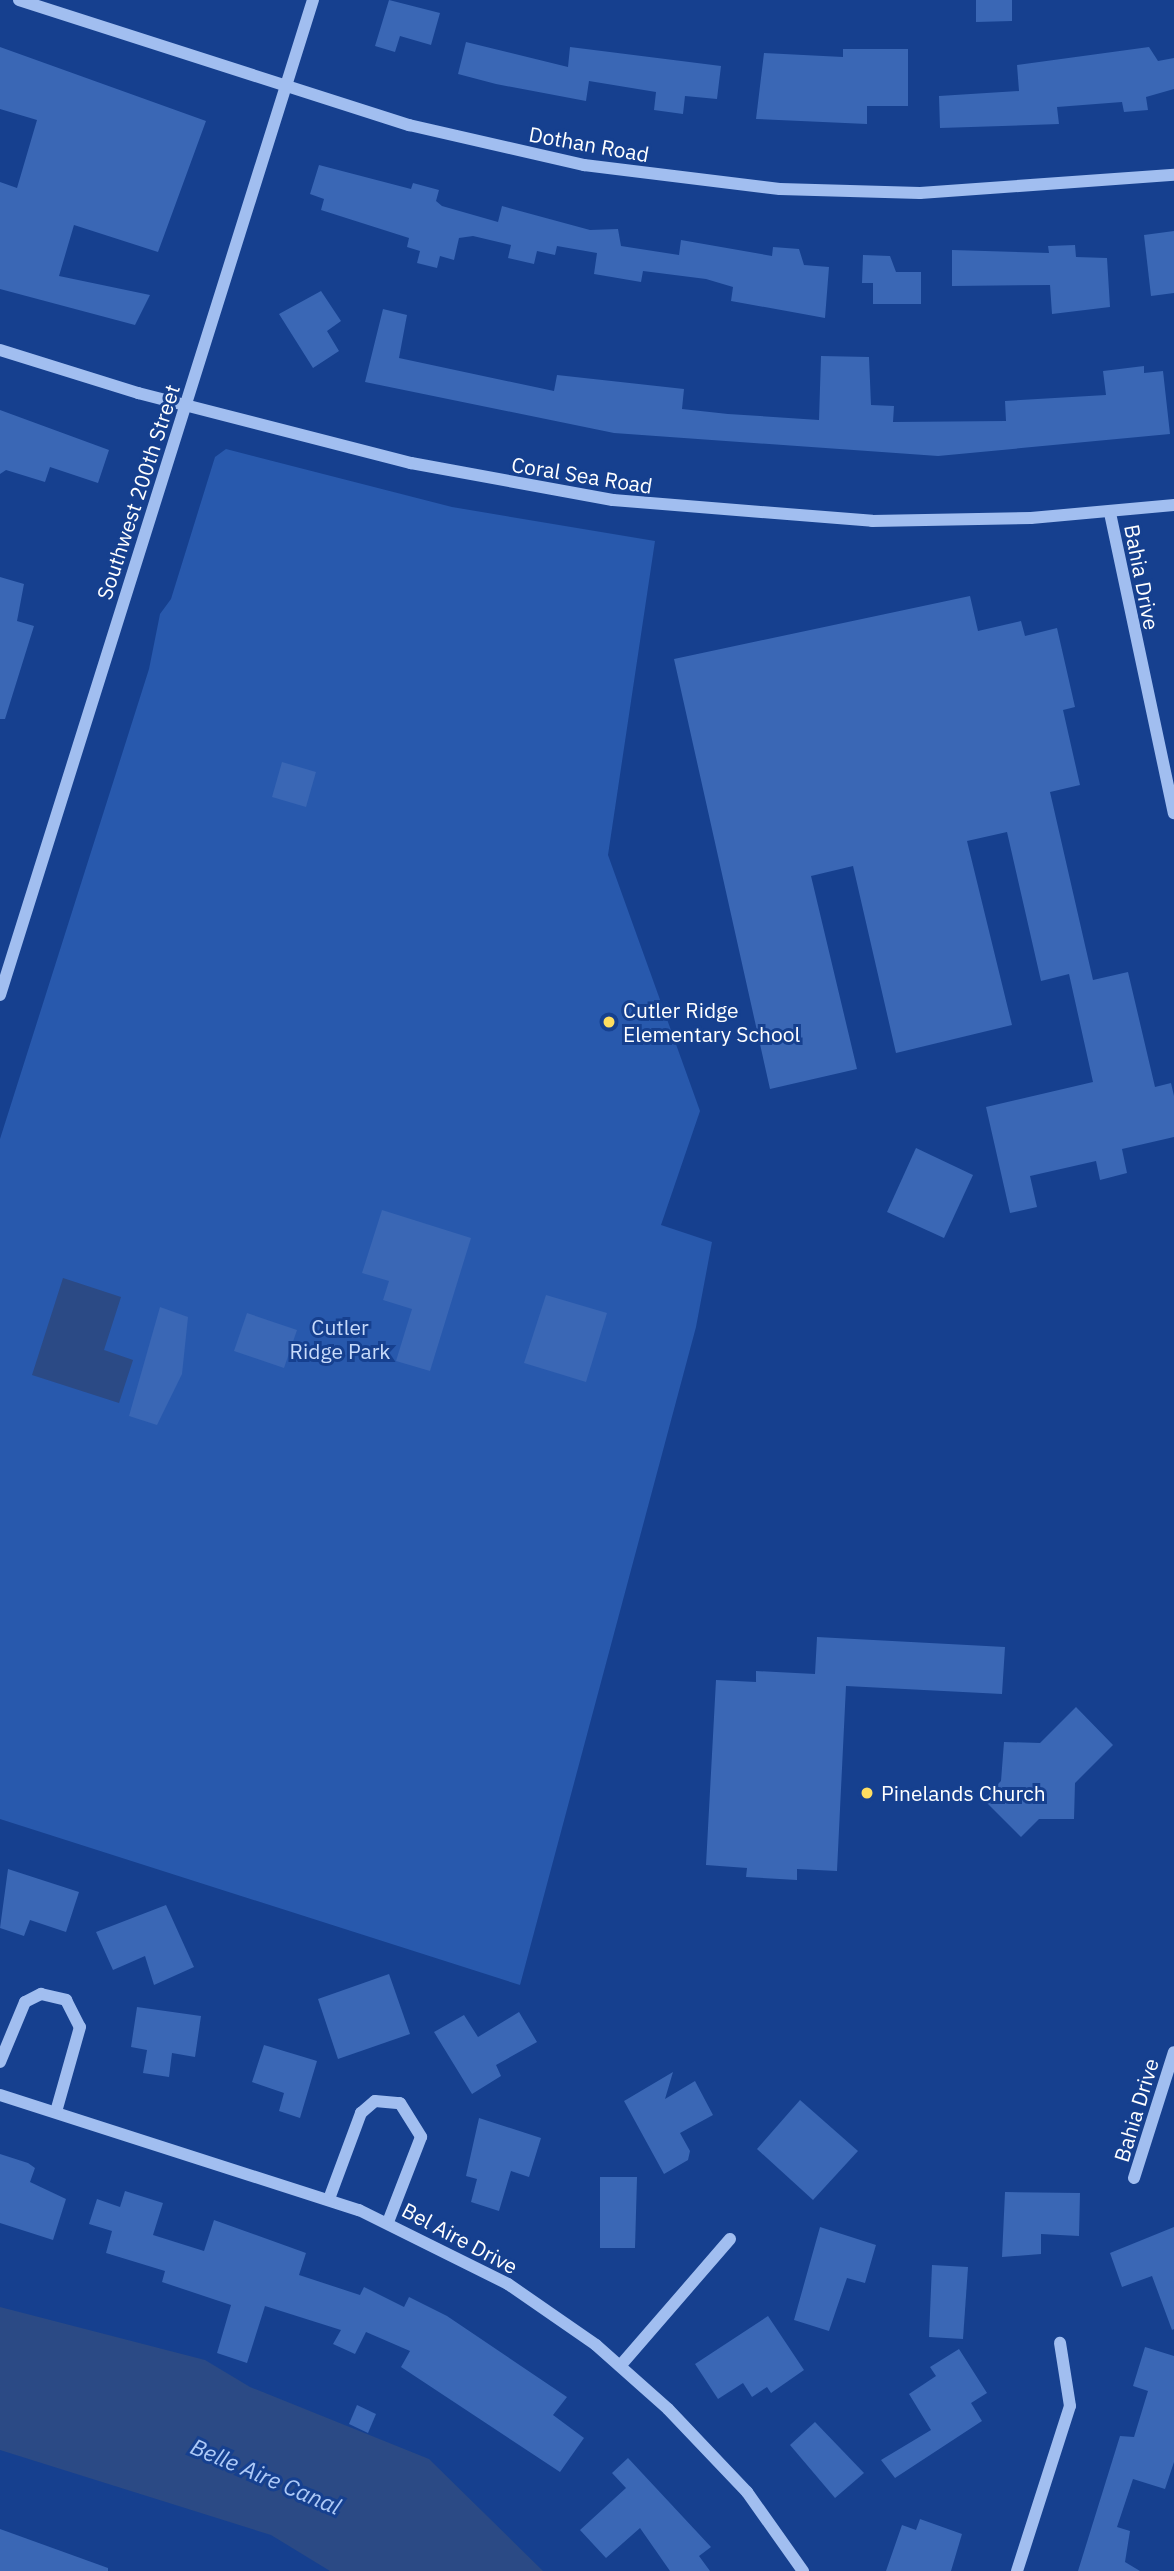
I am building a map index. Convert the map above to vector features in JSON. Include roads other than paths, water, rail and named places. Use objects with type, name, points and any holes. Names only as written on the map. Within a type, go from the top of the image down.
[{"type":"street","name":"Dothan Road","points":[[19,0],[420,128],[520,152],[730,184],[957,193],[1174,175]]},
{"type":"street","name":"Southwest 200th Street","points":[[0,995],[313,0]]},
{"type":"street","name":"Coral Sea Road","points":[[0,350],[186,404],[437,469],[650,505],[855,520],[1110,513],[1174,505]]},
{"type":"street","name":"Bahia Drive","points":[[1110,513],[1174,813]]},
{"type":"street","points":[[0,2062],[25,2002],[41,1994],[66,2000],[80,2027],[56,2112]]},
{"type":"street","name":"Bahia Drive","points":[[1135,2178],[1174,2052]]},
{"type":"street","name":"Bel Aire Drive","points":[[0,2095],[329,2199],[388,2222],[508,2284],[620,2366],[747,2492],[803,2571]]},
{"type":"street","points":[[329,2199],[361,2113],[375,2101],[400,2103],[421,2137],[388,2222]]},
{"type":"street","points":[[620,2366],[730,2239]]},
{"type":"street","points":[[1017,2571],[1070,2406],[1060,2343]]},
{"type":"water","points":[[63,1278],[121,1297],[104,1350],[133,1360],[119,1403],[32,1375]]},
{"type":"water","name":"Belle Aire Canal","points":[[0,2307],[205,2360],[250,2387],[429,2459],[543,2571],[330,2571],[271,2535],[0,2450]]},
{"type":"place","name":"Cutler Ridge Elementary School","points":[[609,1022]]},
{"type":"place","name":"Pinelands Church","points":[[867,1793]]},
{"type":"park label","name":"Cutler Ridge Park","points":[[340,1339]]}]
